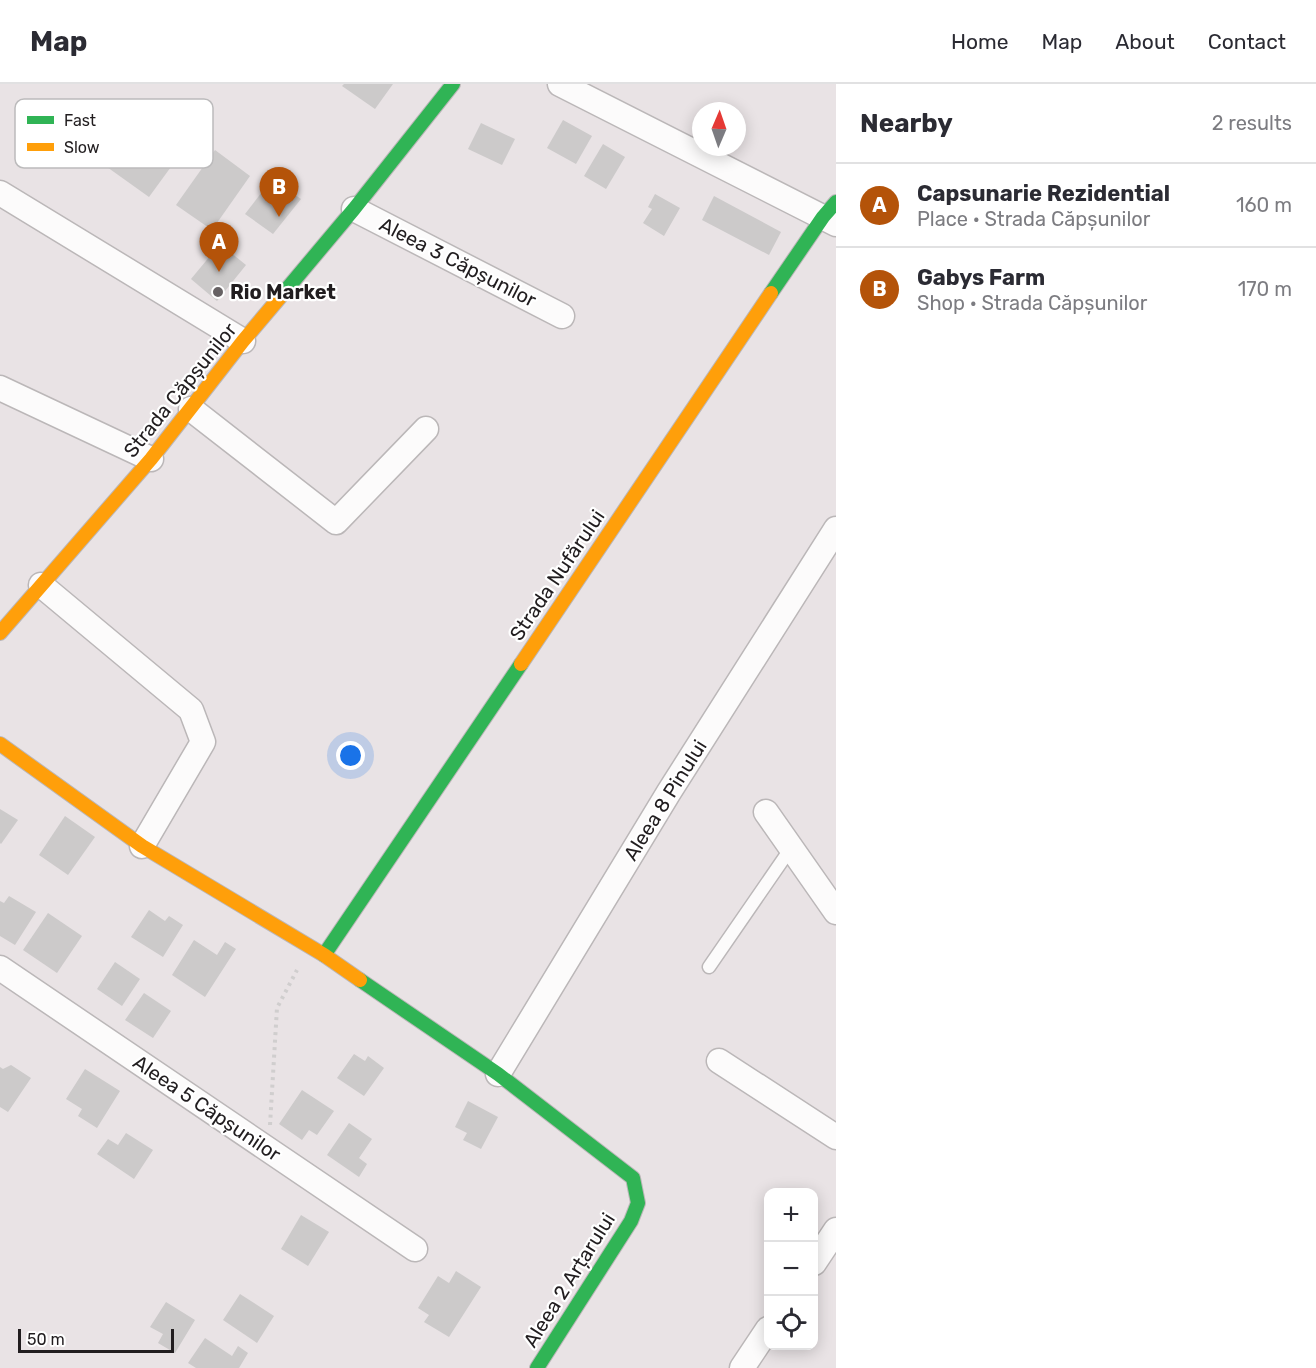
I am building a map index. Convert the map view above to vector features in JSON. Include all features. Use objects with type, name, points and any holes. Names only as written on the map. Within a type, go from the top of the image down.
[{"type":"street","name":"Strada Căpșunilor","points":[[0,633],[8,610],[41,585],[151,459],[243,341],[354,209],[453,84]]},
{"type":"street","points":[[561,84],[832,214]]},
{"type":"street","points":[[0,193],[243,341]]},
{"type":"street","name":"Aleea 3 Căpșunilor","points":[[354,209],[562,316]]},
{"type":"street","name":"Strada Nufărului","points":[[324,955],[832,214]]},
{"type":"street","points":[[0,388],[151,459]]},
{"type":"street","points":[[191,409],[336,522],[426,429]]},
{"type":"street","name":"Aleea 8 Pinului","points":[[498,1074],[669,792],[836,529]]},
{"type":"street","points":[[41,585],[191,710],[203,742],[142,846]]},
{"type":"street","points":[[0,744],[142,846],[324,955],[498,1074]]},
{"type":"street","points":[[766,812],[836,912]]},
{"type":"street","name":"Aleea 5 Căpșunilor","points":[[0,968],[415,1249]]},
{"type":"street","points":[[719,1061],[836,1137]]},
{"type":"street","name":"Aleea 2 Arțarului","points":[[498,1074],[633,1178],[638,1203],[631,1221],[537,1368]]},
{"type":"street","points":[[818,1256],[836,1230]]},
{"type":"street","points":[[742,1368],[764,1335]]},
{"type":"lane","points":[[709,967],[790,848]]},
{"type":"path","points":[[269,1150],[277,1008],[309,946]]},
{"type":"building","points":[[344,84],[393,84],[375,109],[342,86]]},
{"type":"building","points":[[563,120],[592,136],[576,164],[547,148]]},
{"type":"building","points":[[481,123],[515,139],[502,165],[468,149]]},
{"type":"building","points":[[603,144],[625,157],[606,189],[584,176]]},
{"type":"building","points":[[215,150],[250,176],[212,230],[176,205],[202,168],[213,168]]},
{"type":"building","points":[[108,168],[170,168],[149,197]]},
{"type":"building","points":[[272,179],[301,199],[273,234],[245,214]]},
{"type":"building","points":[[655,194],[680,208],[664,236],[643,223],[652,209],[648,207]]},
{"type":"building","points":[[714,196],[781,232],[769,255],[702,220]]},
{"type":"building","points":[[220,244],[246,265],[217,301],[191,279]]},
{"type":"building","points":[[0,809],[18,820],[1,844],[0,843]]},
{"type":"building","points":[[65,816],[95,837],[68,875],[39,855]]},
{"type":"building","points":[[9,896],[36,912],[15,945],[0,936],[0,901],[4,903]]},
{"type":"building","points":[[149,910],[165,921],[169,916],[183,925],[163,957],[131,937]]},
{"type":"building","points":[[48,913],[82,936],[57,973],[23,950]]},
{"type":"building","points":[[194,940],[217,955],[225,942],[236,949],[205,997],[172,975]]},
{"type":"building","points":[[115,962],[140,979],[122,1006],[97,989]]},
{"type":"building","points":[[144,993],[171,1011],[153,1038],[125,1020]]},
{"type":"building","points":[[354,1054],[365,1061],[368,1056],[384,1068],[364,1096],[337,1078]]},
{"type":"building","points":[[11,1065],[31,1078],[8,1112],[0,1107],[0,1067],[3,1069]]},
{"type":"building","points":[[85,1069],[120,1091],[97,1128],[78,1116],[82,1109],[66,1099]]},
{"type":"building","points":[[302,1090],[334,1111],[317,1135],[309,1130],[302,1140],[279,1124]]},
{"type":"building","points":[[468,1101],[498,1117],[481,1149],[463,1140],[467,1133],[455,1127]]},
{"type":"building","points":[[349,1123],[372,1139],[359,1158],[367,1164],[359,1177],[327,1155]]},
{"type":"building","points":[[126,1133],[153,1150],[134,1179],[97,1154],[108,1139],[118,1145]]},
{"type":"building","points":[[301,1215],[329,1232],[308,1266],[281,1249]]},
{"type":"building","points":[[456,1271],[481,1287],[449,1337],[424,1322],[429,1315],[418,1308],[438,1276],[449,1283]]},
{"type":"building","points":[[240,1294],[274,1316],[257,1343],[223,1320]]},
{"type":"building","points":[[166,1302],[195,1320],[175,1353],[158,1343],[163,1334],[150,1327]]},
{"type":"building","points":[[205,1338],[232,1356],[238,1346],[248,1353],[239,1368],[196,1368],[188,1363]]},
{"type":"traffic: fast","points":[[281,296],[354,209],[453,84]]},
{"type":"traffic: fast","points":[[771,293],[823,217],[836,202]]},
{"type":"traffic: fast","points":[[324,955],[521,664]]},
{"type":"traffic: fast","points":[[360,980],[498,1074],[633,1178],[638,1203],[631,1221],[537,1368]]},
{"type":"traffic: slow","points":[[521,664],[771,293]]},
{"type":"traffic: slow","points":[[0,633],[151,459],[281,296]]},
{"type":"traffic: slow","points":[[0,744],[142,846],[324,955],[360,980]]},
{"type":"place","name":"Gabys Farm","points":[[279,217]]},
{"type":"place","name":"Capsunarie Rezidential","points":[[219,272]]},
{"type":"place","name":"Rio Market","points":[[218,292]]}]
